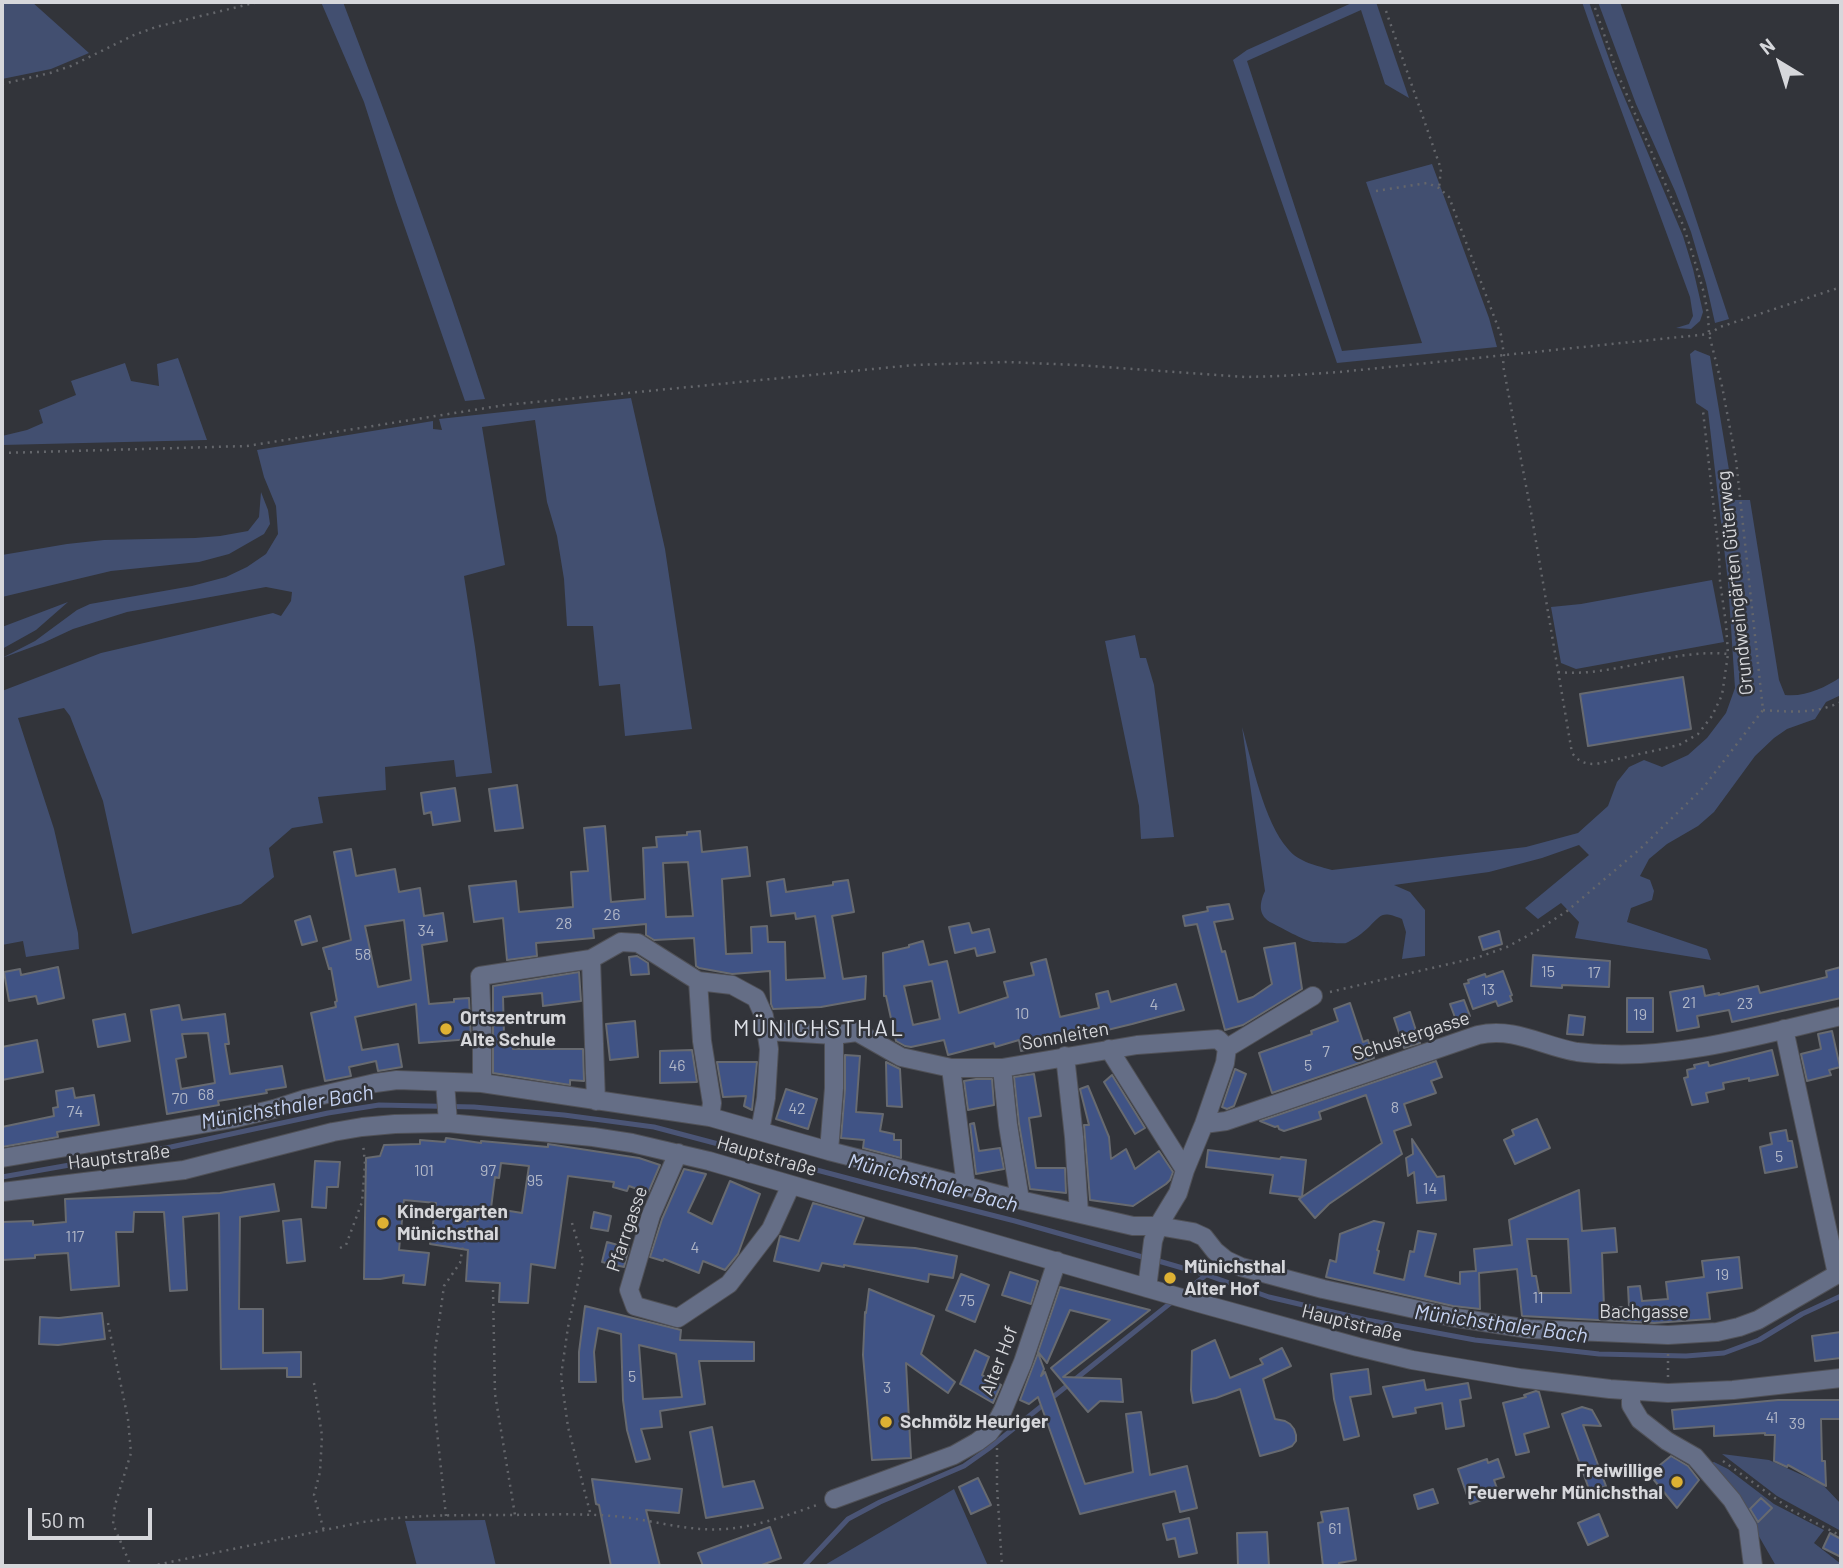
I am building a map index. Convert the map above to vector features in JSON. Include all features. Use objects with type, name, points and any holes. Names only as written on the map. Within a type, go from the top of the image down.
[{"type":"street","points":[[482,1083],[480,976],[591,959],[621,942],[638,943],[698,981],[732,985],[756,998],[767,1031],[769,1070],[760,1131]]},
{"type":"street","points":[[591,959],[596,1101]]},
{"type":"street","points":[[698,981],[702,1041],[712,1103],[710,1117]]},
{"type":"street","points":[[1149,1279],[1156,1233],[1178,1193],[1205,1124],[1227,1048],[1313,996]]},
{"type":"street","name":"Schustergasse","points":[[1205,1124],[1226,1121],[1493,1032],[1529,1038],[1577,1052],[1660,1054],[1724,1043],[1841,1016]]},
{"type":"street","points":[[1784,1029],[1839,1273]]},
{"type":"street","name":"Sonnleiten","points":[[767,1031],[834,1035],[858,1032],[901,1056],[951,1068],[1002,1068],[1109,1049],[1182,1040],[1218,1039],[1227,1048]]},
{"type":"street","points":[[829,1152],[834,1088],[834,1035]]},
{"type":"street","points":[[1109,1049],[1185,1170]]},
{"type":"street","points":[[1065,1056],[1079,1213]]},
{"type":"street","points":[[951,1068],[966,1186]]},
{"type":"street","points":[[1002,1068],[1020,1200]]},
{"type":"street","name":"Hauptstraße","points":[[2,1158],[232,1119],[375,1083],[397,1080],[446,1088],[482,1083],[710,1117],[829,1152],[1156,1233]]},
{"type":"street","points":[[446,1088],[447,1119]]},
{"type":"street","name":"Hauptstraße","points":[[2,1192],[184,1170],[333,1132],[447,1119],[593,1137],[678,1153],[1056,1261],[1149,1279],[1168,1294],[1412,1360],[1520,1378],[1668,1393],[1733,1390],[1841,1378]]},
{"type":"street","name":"Pfarrgasse","points":[[678,1153],[651,1215],[629,1290],[635,1306],[678,1318],[729,1284],[771,1229],[791,1185]]},
{"type":"street","name":"Bachgasse","points":[[1156,1233],[1193,1232],[1205,1237],[1226,1260],[1241,1267],[1323,1289],[1438,1314],[1530,1329],[1668,1335],[1717,1332],[1758,1320],[1839,1273]]},
{"type":"street","name":"Alter Hof","points":[[834,1499],[954,1455],[989,1433],[1003,1410],[1023,1362],[1056,1261]]},
{"type":"street","points":[[1631,1391],[1631,1405],[1640,1420],[1660,1436],[1695,1457],[1732,1500],[1748,1527],[1753,1566]]},
{"type":"path","points":[[2,84],[71,66],[156,27],[258,2]]},
{"type":"path","name":"Grundweingärten Güterweg","points":[[1313,996],[1479,957],[1507,947],[1538,930],[1567,911],[1640,849],[1703,788],[1763,710],[1736,460],[1709,334],[1701,282],[1683,225],[1617,72],[1593,2]]},
{"type":"path","points":[[1385,11],[1441,169],[1439,188]]},
{"type":"path","points":[[1376,191],[1427,183],[1439,188],[1449,197],[1501,335],[1503,365],[1572,753],[1586,764],[1679,745],[1698,734],[1712,716],[1722,695],[1728,654],[1726,624],[1703,411]]},
{"type":"path","points":[[2,453],[247,446],[505,405],[914,365],[1007,362],[1245,377],[1280,376],[1709,334],[1720,327],[1841,287]]},
{"type":"path","points":[[1558,672],[1571,674],[1596,671],[1708,652],[1728,654]]},
{"type":"path","points":[[1763,710],[1801,713],[1841,702]]},
{"type":"path","points":[[340,1248],[346,1245],[362,1202],[365,1164],[363,1145]]},
{"type":"path","points":[[446,1516],[434,1403],[435,1351],[444,1286],[460,1264],[468,1218]]},
{"type":"path","points":[[572,1223],[583,1260],[568,1327],[561,1376],[568,1427],[591,1516]]},
{"type":"path","points":[[493,1290],[495,1394],[515,1515]]},
{"type":"path","points":[[108,1323],[128,1419],[131,1453],[115,1505],[113,1524],[131,1566]]},
{"type":"path","points":[[1668,1347],[1668,1367]]},
{"type":"path","points":[[314,1383],[322,1436],[320,1472],[314,1495],[324,1531]]},
{"type":"path","points":[[999,1450],[997,1487],[1002,1566]]},
{"type":"path","points":[[1720,1460],[1793,1511],[1841,1536]]},
{"type":"path","points":[[150,1566],[393,1517],[613,1516],[706,1530],[726,1529],[780,1517],[834,1499]]},
{"type":"shaded area","points":[[2,2],[32,2],[89,53],[51,69],[2,79]]},
{"type":"shaded area","points":[[321,2],[343,2],[417,199],[485,399],[465,401],[364,102]]},
{"type":"shaded area","points":[[1354,2],[1376,2],[1409,98],[1385,84],[1361,10],[1247,61],[1342,351],[1422,343],[1366,182],[1432,164],[1489,318],[1497,347],[1337,363],[1233,60],[1247,50]]},
{"type":"shaded area","points":[[1582,2],[1589,2],[1614,73],[1683,236],[1703,312],[1700,321],[1691,329],[1676,328],[1689,324],[1693,316],[1690,297]]},
{"type":"shaded area","points":[[1598,2],[1620,2],[1729,319],[1715,323],[1691,232],[1636,104]]},
{"type":"shaded area","points":[[1695,350],[1710,356],[1734,500],[1750,500],[1779,680],[1785,695],[1814,691],[1841,677],[1841,695],[1826,702],[1815,719],[1787,729],[1774,738],[1755,756],[1714,812],[1649,859],[1640,876],[1650,880],[1654,891],[1652,900],[1631,908],[1627,922],[1707,949],[1711,960],[1575,938],[1579,922],[1561,903],[1538,919],[1525,908],[1589,855],[1579,845],[1489,872],[1394,885],[1410,892],[1425,910],[1425,956],[1402,959],[1406,932],[1402,919],[1390,915],[1380,917],[1361,934],[1344,943],[1309,941],[1267,920],[1261,909],[1265,891],[1242,727],[1260,791],[1280,837],[1297,857],[1332,870],[1526,847],[1578,833],[1608,806],[1617,782],[1629,767],[1644,760],[1662,767],[1688,755],[1707,738],[1726,713],[1735,688],[1728,582],[1708,411],[1696,403],[1690,354]]},
{"type":"shaded area","points":[[178,358],[207,440],[2,445],[2,436],[43,423],[39,410],[76,395],[71,381],[125,363],[131,381],[159,386],[157,364]]},
{"type":"shaded area","points":[[631,398],[665,549],[692,729],[625,736],[620,684],[599,686],[593,626],[567,626],[564,579],[557,536],[547,502],[535,420],[482,427],[505,565],[464,576],[492,773],[456,777],[454,760],[385,767],[386,790],[318,797],[323,823],[292,828],[269,848],[274,877],[241,904],[132,934],[103,801],[70,716],[64,708],[18,718],[54,829],[78,933],[79,949],[26,957],[23,941],[2,945],[2,691],[101,653],[273,613],[281,616],[291,601],[292,592],[266,587],[127,612],[73,629],[2,658],[35,641],[77,610],[90,604],[192,586],[226,577],[266,554],[278,534],[276,506],[257,450],[433,421],[433,429],[442,430],[439,419]]},
{"type":"shaded area","points":[[261,492],[270,524],[264,534],[229,554],[199,562],[111,571],[2,597],[2,555],[104,540],[195,538],[248,531],[259,517]]},
{"type":"shaded area","points":[[1712,580],[1724,642],[1576,669],[1561,663],[1551,607]]},
{"type":"shaded area","points":[[68,602],[36,630],[2,649],[2,627]]},
{"type":"shaded area","points":[[1135,635],[1140,658],[1146,658],[1154,685],[1174,837],[1141,839],[1139,806],[1105,641]]},
{"type":"shaded area","points":[[1722,1454],[1769,1460],[1822,1484],[1841,1504],[1841,1531],[1777,1496]]},
{"type":"shaded area","points":[[1714,1462],[1728,1469],[1774,1504],[1824,1530],[1814,1543],[1841,1566],[1776,1566],[1749,1519],[1708,1464]]},
{"type":"shaded area","points":[[954,1489],[988,1566],[823,1566]]},
{"type":"shaded area","points":[[485,1520],[496,1566],[417,1566],[405,1521]]},
{"type":"building","points":[[1683,677],[1691,729],[1588,746],[1580,694]]},
{"type":"building","points":[[517,785],[523,828],[495,831],[489,789]]},
{"type":"building","points":[[455,788],[460,821],[433,825],[431,812],[424,814],[421,793]]},
{"type":"building","points":[[605,826],[611,902],[645,899],[643,848],[657,847],[656,837],[687,835],[687,832],[700,831],[702,852],[747,847],[750,876],[722,879],[726,954],[752,953],[751,927],[767,926],[768,942],[785,942],[786,980],[825,978],[815,916],[796,919],[795,913],[771,916],[767,882],[784,879],[786,892],[848,880],[854,912],[832,916],[843,979],[866,976],[865,999],[821,1007],[773,1009],[770,971],[732,974],[699,968],[696,966],[694,938],[654,940],[646,935],[646,924],[593,929],[594,938],[536,943],[537,956],[507,960],[503,918],[474,922],[469,886],[516,881],[519,912],[573,907],[571,872],[588,871],[584,828]],"holes":[[[688,862],[693,916],[666,917],[663,863]]]},
{"type":"building","points":[[351,849],[356,876],[395,869],[399,892],[420,888],[424,916],[443,913],[447,941],[422,945],[429,1004],[469,998],[471,1039],[419,1043],[416,1004],[355,1017],[362,1050],[398,1044],[402,1067],[378,1071],[376,1061],[349,1067],[351,1076],[325,1081],[311,1013],[336,1007],[331,968],[329,969],[323,948],[351,940],[334,852]],"holes":[[[404,920],[411,980],[378,987],[365,926]]]},
{"type":"building","points":[[1229,904],[1233,919],[1214,922],[1222,952],[1225,951],[1238,1002],[1253,997],[1272,984],[1264,948],[1295,943],[1302,989],[1243,1025],[1225,1030],[1197,924],[1185,926],[1183,916],[1208,911],[1207,907]]},
{"type":"building","points":[[310,916],[317,941],[302,945],[295,921]]},
{"type":"building","points":[[969,923],[972,933],[989,929],[995,952],[977,956],[975,948],[955,953],[949,927]]},
{"type":"building","points":[[1499,931],[1502,944],[1483,950],[1479,937]]},
{"type":"building","points":[[923,941],[929,965],[947,961],[959,1013],[1008,997],[1004,982],[1034,975],[1031,963],[1046,959],[1060,1017],[1099,1008],[1096,994],[1108,991],[1111,1002],[1176,984],[1184,1010],[1021,1051],[1019,1040],[995,1047],[994,1043],[948,1055],[944,1040],[905,1046],[896,1041],[884,996],[883,953]],"holes":[[[932,981],[940,1019],[913,1025],[904,986]]]},
{"type":"building","points":[[1533,955],[1610,961],[1609,987],[1531,986]]},
{"type":"building","points":[[637,956],[648,963],[649,974],[631,975],[629,957]]},
{"type":"building","points":[[58,967],[64,998],[38,1004],[36,996],[9,1001],[4,972],[20,969],[21,975]]},
{"type":"building","points":[[1841,967],[1841,998],[1732,1022],[1729,1010],[1697,1016],[1699,1027],[1677,1031],[1670,992],[1703,986],[1705,996],[1758,986],[1760,993],[1827,977],[1826,971]]},
{"type":"building","points":[[1503,971],[1512,1001],[1498,1006],[1496,1001],[1473,1009],[1464,984],[1485,974],[1486,977]]},
{"type":"building","points":[[579,972],[581,1001],[543,1006],[542,993],[503,997],[504,1035],[513,1035],[513,1049],[583,1049],[584,1081],[570,1080],[570,1085],[493,1073],[493,986]]},
{"type":"building","points":[[1627,998],[1653,998],[1653,1032],[1627,1032]]},
{"type":"building","points":[[1464,1000],[1470,1016],[1456,1020],[1450,1004]]},
{"type":"building","points":[[1350,1003],[1363,1042],[1368,1040],[1374,1058],[1272,1093],[1259,1053],[1312,1034],[1311,1031],[1338,1021],[1334,1009]]},
{"type":"building","points":[[179,1005],[182,1020],[225,1014],[229,1044],[225,1044],[230,1074],[282,1066],[286,1087],[218,1101],[219,1105],[167,1114],[151,1010]],"holes":[[[208,1033],[215,1083],[181,1089],[176,1059],[186,1057],[182,1034]]]},
{"type":"building","points":[[1410,1012],[1420,1043],[1404,1048],[1394,1018]]},
{"type":"building","points":[[125,1014],[130,1041],[98,1047],[93,1020]]},
{"type":"building","points":[[1569,1015],[1585,1017],[1583,1035],[1567,1034]]},
{"type":"building","points":[[635,1021],[638,1057],[610,1060],[606,1024]]},
{"type":"building","points":[[1832,1031],[1840,1067],[1829,1070],[1831,1075],[1807,1081],[1801,1054],[1821,1049],[1818,1034]]},
{"type":"building","points":[[37,1040],[43,1072],[2,1080],[2,1047]]},
{"type":"building","points":[[692,1050],[697,1082],[660,1083],[660,1051]]},
{"type":"building","points":[[1772,1050],[1778,1075],[1723,1083],[1724,1089],[1706,1093],[1708,1102],[1692,1105],[1684,1078],[1688,1077],[1687,1070],[1695,1068],[1694,1065],[1708,1062],[1709,1066]]},
{"type":"building","points":[[845,1055],[860,1056],[856,1112],[883,1114],[880,1131],[894,1134],[894,1140],[901,1140],[901,1158],[863,1148],[864,1140],[841,1138]]},
{"type":"building","points":[[1436,1061],[1442,1077],[1431,1081],[1436,1093],[1404,1104],[1411,1125],[1394,1131],[1402,1154],[1329,1204],[1315,1218],[1299,1199],[1382,1143],[1366,1095],[1319,1112],[1321,1119],[1284,1131],[1278,1126],[1260,1121]]},
{"type":"building","points":[[717,1062],[757,1062],[752,1110],[744,1106],[746,1096],[723,1097]]},
{"type":"building","points":[[886,1062],[900,1069],[902,1107],[887,1106]]},
{"type":"building","points":[[1235,1069],[1246,1074],[1234,1106],[1227,1109],[1222,1107]]},
{"type":"building","points":[[1034,1074],[1041,1116],[1029,1118],[1036,1168],[1065,1168],[1066,1193],[1030,1189],[1014,1077]]},
{"type":"building","points":[[1112,1075],[1145,1128],[1135,1134],[1104,1082]]},
{"type":"building","points":[[992,1079],[994,1105],[968,1110],[964,1081]]},
{"type":"building","points":[[1088,1086],[1109,1137],[1111,1159],[1126,1149],[1135,1169],[1159,1151],[1173,1172],[1166,1184],[1133,1206],[1090,1200],[1084,1125],[1089,1125],[1080,1089]]},
{"type":"building","points":[[73,1088],[75,1098],[94,1095],[99,1125],[57,1132],[58,1137],[2,1147],[2,1127],[54,1116],[53,1108],[58,1107],[56,1091]]},
{"type":"building","points":[[786,1089],[817,1099],[808,1129],[776,1119]]},
{"type":"building","points":[[1537,1119],[1550,1148],[1515,1164],[1504,1140],[1514,1135],[1512,1130]]},
{"type":"building","points":[[974,1123],[979,1151],[1000,1148],[1004,1169],[976,1174],[970,1124]]},
{"type":"building","points":[[1786,1130],[1788,1141],[1792,1141],[1797,1167],[1765,1173],[1760,1147],[1772,1144],[1770,1133]]},
{"type":"building","points":[[446,1138],[548,1147],[548,1144],[639,1158],[660,1165],[648,1193],[629,1186],[627,1191],[613,1187],[614,1182],[568,1176],[555,1268],[531,1264],[528,1303],[499,1302],[500,1283],[466,1281],[468,1250],[430,1244],[436,1203],[404,1200],[399,1250],[429,1253],[425,1285],[403,1283],[404,1275],[364,1279],[366,1158],[380,1156],[384,1145],[420,1144],[420,1140],[445,1142]],"holes":[[[501,1163],[529,1166],[522,1213],[491,1208],[495,1177],[499,1178]]]},
{"type":"building","points":[[1412,1139],[1437,1177],[1444,1176],[1446,1200],[1417,1203],[1414,1172],[1408,1176],[1406,1158],[1413,1154]]},
{"type":"building","points":[[1208,1150],[1306,1160],[1302,1197],[1270,1193],[1273,1175],[1206,1167]]},
{"type":"building","points":[[315,1161],[340,1162],[338,1187],[327,1187],[326,1208],[312,1207]]},
{"type":"building","points":[[684,1169],[706,1174],[688,1212],[712,1224],[730,1181],[760,1194],[738,1254],[725,1270],[703,1261],[699,1273],[664,1259],[663,1261],[650,1257],[662,1219]]},
{"type":"building","points":[[274,1184],[279,1211],[240,1217],[239,1309],[263,1309],[263,1353],[301,1352],[301,1377],[287,1377],[287,1368],[221,1369],[219,1213],[183,1217],[187,1290],[170,1291],[164,1212],[134,1212],[133,1232],[116,1232],[119,1286],[71,1290],[68,1253],[2,1260],[2,1222],[33,1221],[33,1225],[66,1222],[65,1199],[220,1193]]},
{"type":"building","points":[[1579,1190],[1582,1231],[1615,1228],[1617,1252],[1602,1253],[1604,1307],[1629,1307],[1628,1287],[1640,1286],[1642,1301],[1668,1299],[1666,1282],[1704,1277],[1702,1261],[1739,1257],[1742,1288],[1707,1293],[1710,1319],[1654,1323],[1522,1316],[1517,1269],[1479,1273],[1480,1309],[1453,1306],[1326,1277],[1330,1260],[1336,1262],[1340,1234],[1374,1221],[1384,1223],[1374,1273],[1404,1280],[1410,1251],[1414,1252],[1418,1231],[1436,1234],[1425,1276],[1460,1284],[1460,1272],[1476,1271],[1474,1249],[1512,1245],[1509,1220]],"holes":[[[1527,1239],[1568,1239],[1571,1293],[1539,1293],[1536,1276],[1532,1276]]]},
{"type":"building","points":[[813,1203],[864,1218],[854,1244],[915,1248],[957,1256],[953,1278],[929,1274],[928,1282],[844,1265],[822,1263],[819,1271],[774,1261],[780,1236],[799,1241]]},
{"type":"building","points":[[594,1212],[611,1216],[608,1231],[591,1228]]},
{"type":"building","points":[[301,1219],[305,1261],[287,1263],[283,1221]]},
{"type":"building","points":[[607,1242],[629,1248],[624,1267],[602,1262]]},
{"type":"building","points":[[1010,1272],[1038,1281],[1031,1304],[1002,1295]]},
{"type":"building","points":[[961,1274],[989,1285],[975,1322],[946,1310]]},
{"type":"building","points":[[1060,1287],[1150,1310],[1063,1377],[1121,1379],[1123,1402],[1100,1401],[1088,1412],[1051,1368],[1110,1320],[1070,1310],[1047,1363],[1038,1352]]},
{"type":"building","points":[[869,1289],[934,1316],[921,1354],[955,1382],[948,1393],[906,1363],[911,1458],[872,1460],[863,1355]]},
{"type":"building","points":[[585,1306],[681,1330],[680,1340],[754,1342],[754,1361],[699,1361],[705,1404],[660,1411],[662,1427],[641,1429],[650,1459],[636,1462],[627,1430],[623,1400],[621,1334],[598,1328],[594,1352],[596,1382],[579,1382],[579,1352]],"holes":[[[639,1345],[676,1354],[682,1397],[643,1399]]]},
{"type":"building","points":[[102,1313],[105,1339],[58,1345],[39,1344],[40,1317],[59,1318]]},
{"type":"building","points":[[1841,1332],[1841,1358],[1815,1361],[1812,1336]]},
{"type":"building","points":[[1215,1340],[1230,1378],[1263,1364],[1260,1359],[1282,1348],[1291,1366],[1263,1379],[1275,1419],[1285,1421],[1294,1429],[1296,1441],[1292,1446],[1260,1456],[1240,1389],[1193,1403],[1192,1351]]},
{"type":"building","points":[[975,1350],[989,1357],[982,1375],[1001,1385],[993,1403],[960,1384]]},
{"type":"building","points":[[1038,1353],[1044,1369],[1041,1376],[1045,1372],[1085,1484],[1133,1472],[1126,1414],[1141,1412],[1150,1475],[1187,1466],[1197,1508],[1180,1512],[1175,1491],[1080,1514],[1038,1397],[1029,1404],[1020,1400]]},
{"type":"building","points":[[1368,1369],[1371,1394],[1350,1397],[1359,1436],[1344,1440],[1331,1374]]},
{"type":"building","points":[[1424,1380],[1426,1390],[1468,1383],[1471,1398],[1460,1400],[1464,1426],[1446,1429],[1442,1403],[1415,1408],[1416,1413],[1393,1417],[1383,1387]]},
{"type":"building","points":[[1539,1392],[1549,1427],[1524,1434],[1529,1452],[1516,1455],[1503,1403],[1526,1397],[1524,1395]]},
{"type":"building","points":[[1778,1400],[1841,1400],[1841,1419],[1821,1419],[1822,1461],[1825,1461],[1826,1486],[1788,1465],[1787,1467],[1774,1461],[1775,1435],[1765,1433],[1714,1436],[1714,1426],[1674,1429],[1672,1410]]},
{"type":"building","points":[[1582,1407],[1592,1410],[1601,1426],[1583,1425],[1606,1486],[1590,1492],[1562,1414]]},
{"type":"building","points":[[712,1427],[723,1487],[754,1481],[763,1508],[706,1518],[690,1432]]},
{"type":"building","name":"Freiwillige Feuerwehr Münichsthal","points":[[1671,1456],[1688,1466],[1699,1480],[1677,1508],[1649,1474]]},
{"type":"building","points":[[1487,1459],[1488,1463],[1498,1459],[1504,1477],[1494,1480],[1499,1494],[1470,1504],[1458,1469]]},
{"type":"building","points":[[978,1478],[991,1505],[971,1514],[959,1487]]},
{"type":"building","points":[[592,1479],[682,1489],[679,1513],[646,1510],[660,1566],[611,1566]]},
{"type":"building","points":[[1433,1489],[1438,1503],[1418,1509],[1414,1495]]},
{"type":"building","points":[[1761,1498],[1772,1508],[1758,1522],[1750,1509]]},
{"type":"building","points":[[1348,1508],[1356,1560],[1339,1563],[1339,1566],[1323,1566],[1318,1523],[1323,1522],[1321,1512]]},
{"type":"building","points":[[1599,1514],[1608,1536],[1588,1545],[1578,1523]]},
{"type":"building","points":[[1189,1518],[1197,1553],[1179,1557],[1175,1538],[1167,1540],[1163,1524]]},
{"type":"building","points":[[770,1527],[781,1558],[759,1566],[703,1566],[698,1553]]},
{"type":"building","points":[[1267,1532],[1269,1566],[1238,1566],[1237,1533]]},
{"type":"building","points":[[1830,1533],[1841,1539],[1841,1557],[1823,1548]]},
{"type":"waterway","name":"Münichsthaler Bach","points":[[2,1177],[171,1147],[328,1113],[379,1105],[474,1107],[654,1127],[1146,1258]]},
{"type":"waterway","name":"Münichsthaler Bach","points":[[1155,1260],[1269,1297],[1367,1320],[1475,1340],[1599,1354],[1686,1356],[1724,1353],[1759,1340],[1802,1314],[1841,1296]]},
{"type":"waterway","points":[[1181,1295],[1206,1275]]},
{"type":"waterway","points":[[804,1566],[848,1519],[880,1502],[964,1466],[1173,1301]]},
{"type":"place","name":"Ortszentrum Alte Schule","points":[[446,1029]]},
{"type":"place","name":"Kindergarten Münichsthal","points":[[383,1223]]},
{"type":"place","name":"Münichsthal Alter Hof","points":[[1170,1278]]},
{"type":"place","name":"Schmölz Heuriger","points":[[886,1422]]},
{"type":"place","name":"Freiwillige Feuerwehr Münichsthal","points":[[1677,1482]]},
{"type":"district","name":"MÜNICHSTHAL","points":[[819,1028]]}]
